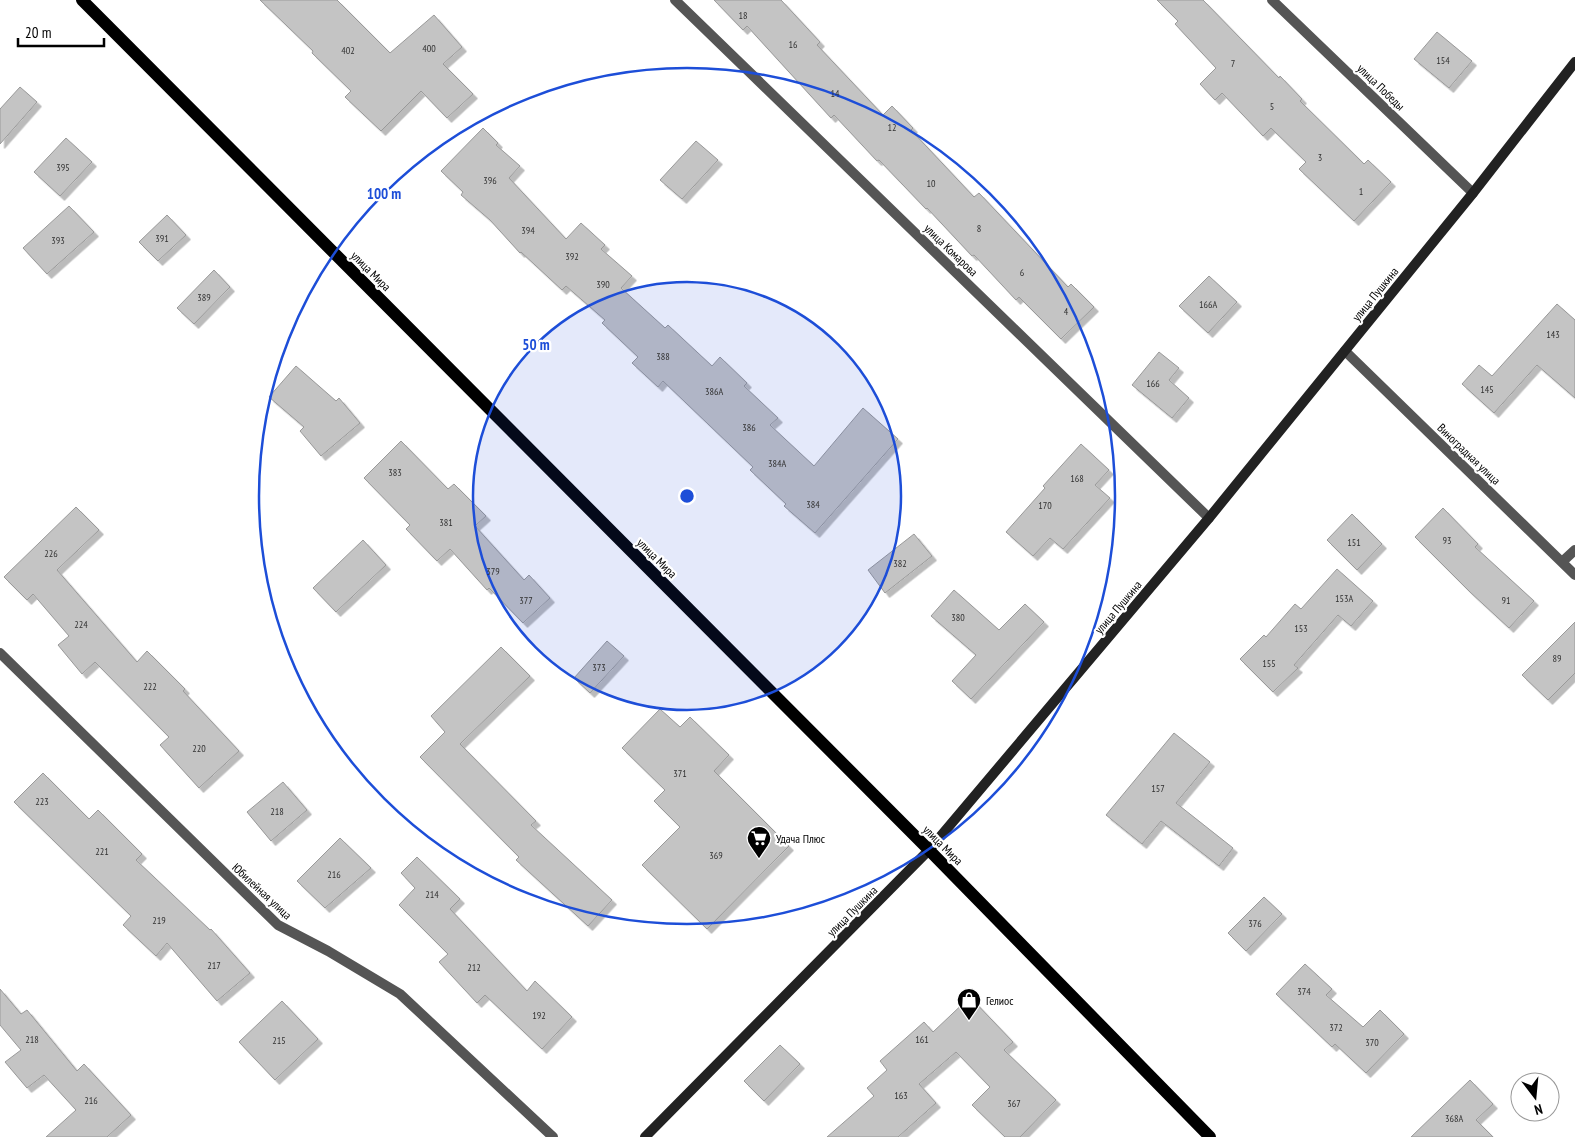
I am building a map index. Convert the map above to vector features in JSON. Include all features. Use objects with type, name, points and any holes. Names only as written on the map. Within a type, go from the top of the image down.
[{"type":"main road","name":"улица Мира","points":[[82,0],[929,850],[1210,1137]]},
{"type":"street","name":"улица Комарова","points":[[675,0],[1209,518]]},
{"type":"street","name":"улица Победы","points":[[1272,0],[1473,193]]},
{"type":"street","name":"улица Пушкина","points":[[645,1137],[929,850],[1209,518],[1473,193],[1575,62]]},
{"type":"street","name":"Виноградная улица","points":[[1345,351],[1575,575]]},
{"type":"street","points":[[1562,562],[1575,550]]},
{"type":"street","name":"Юбилейная улица","points":[[0,653],[278,925],[328,951],[400,994],[553,1137]]},
{"type":"building","points":[[260,0],[337,0],[390,53],[434,15],[462,47],[443,64],[473,94],[447,118],[421,91],[381,131],[345,97],[351,91]]},
{"type":"building","points":[[714,0],[781,0],[820,42],[817,45],[883,115],[892,106],[913,128],[911,130],[974,197],[979,193],[1068,287],[1071,284],[1094,307],[1061,339],[1019,297],[1016,300],[974,255],[972,256],[879,160],[877,161],[834,115],[831,118],[747,26],[743,30]]},
{"type":"building","points":[[1157,0],[1203,0],[1279,78],[1280,76],[1302,99],[1300,101],[1364,164],[1368,160],[1391,182],[1354,221],[1299,169],[1306,162],[1271,128],[1263,136],[1222,93],[1215,100],[1200,84],[1216,68],[1175,24],[1178,21]]},
{"type":"building","points":[[1437,32],[1472,61],[1449,88],[1414,59]]},
{"type":"building","points":[[20,87],[37,102],[0,144],[0,109]]},
{"type":"building","points":[[483,128],[498,143],[496,145],[520,166],[509,178],[566,239],[581,223],[605,245],[601,249],[632,276],[621,288],[665,328],[668,325],[712,366],[720,357],[747,383],[744,386],[778,418],[770,425],[814,466],[863,408],[898,439],[815,533],[784,506],[786,504],[750,470],[753,467],[663,381],[658,387],[632,363],[638,357],[602,323],[605,320],[566,286],[562,290],[520,253],[490,220],[461,195],[463,192],[441,171]]},
{"type":"building","points":[[66,138],[92,162],[60,196],[34,172]]},
{"type":"building","points":[[696,141],[718,160],[682,199],[660,180]]},
{"type":"building","points":[[69,206],[94,232],[47,274],[23,248]]},
{"type":"building","points":[[167,215],[186,235],[158,261],[139,242]]},
{"type":"building","points":[[214,270],[230,287],[194,324],[177,308]]},
{"type":"building","points":[[1209,276],[1237,302],[1208,333],[1179,306]]},
{"type":"building","points":[[1557,304],[1575,320],[1575,398],[1537,365],[1494,413],[1462,384],[1479,365],[1492,376]]},
{"type":"building","points":[[1159,352],[1179,368],[1169,380],[1189,398],[1172,418],[1132,385]]},
{"type":"building","points":[[296,366],[336,401],[339,398],[360,423],[321,456],[300,431],[304,427],[269,397]]},
{"type":"building","points":[[401,441],[448,489],[454,484],[486,516],[475,526],[524,580],[529,575],[550,598],[523,623],[489,588],[487,590],[450,549],[437,561],[406,529],[410,525],[364,478]]},
{"type":"building","points":[[1081,444],[1109,470],[1095,485],[1110,498],[1063,549],[1050,538],[1033,556],[1006,532],[1045,488],[1043,486]]},
{"type":"building","points":[[76,507],[99,530],[57,570],[137,662],[147,651],[185,689],[183,691],[239,751],[199,788],[160,745],[169,737],[95,662],[82,674],[58,645],[69,636],[33,594],[27,600],[4,577]]},
{"type":"building","points":[[1443,508],[1478,544],[1475,547],[1534,601],[1509,628],[1415,537]]},
{"type":"building","points":[[1352,514],[1382,544],[1357,570],[1327,540]]},
{"type":"building","points":[[914,534],[932,556],[885,593],[868,570]]},
{"type":"building","points":[[363,540],[386,565],[336,612],[313,588]]},
{"type":"building","points":[[1337,569],[1373,601],[1351,626],[1338,615],[1294,665],[1298,668],[1273,692],[1240,659],[1264,635],[1266,637],[1295,604],[1301,609]]},
{"type":"building","points":[[954,590],[999,630],[1025,604],[1044,622],[971,699],[952,681],[976,655],[931,616]]},
{"type":"building","points":[[1575,622],[1575,673],[1548,700],[1522,675]]},
{"type":"building","points":[[607,641],[624,656],[590,693],[574,678]]},
{"type":"building","points":[[501,647],[530,676],[460,744],[536,821],[531,825],[612,900],[588,926],[516,860],[519,857],[420,757],[445,732],[431,716]]},
{"type":"building","points":[[660,709],[680,727],[690,717],[729,755],[714,771],[789,846],[707,929],[642,865],[680,827],[654,801],[665,790],[622,748]]},
{"type":"building","points":[[1174,733],[1210,762],[1176,803],[1233,848],[1219,866],[1161,821],[1142,844],[1106,815]]},
{"type":"building","points":[[43,773],[89,819],[98,810],[142,854],[136,860],[211,929],[250,973],[217,1001],[167,943],[156,956],[123,925],[131,916],[14,802]]},
{"type":"building","points":[[283,782],[307,810],[271,841],[247,812]]},
{"type":"building","points":[[340,838],[371,868],[325,908],[297,881]]},
{"type":"building","points":[[417,857],[460,899],[450,909],[527,991],[535,981],[572,1017],[542,1049],[485,995],[477,1003],[439,962],[448,954],[399,905],[415,888],[401,873]]},
{"type":"building","points":[[1264,897],[1282,914],[1246,951],[1228,933]]},
{"type":"building","points":[[1305,964],[1332,989],[1326,995],[1363,1027],[1380,1010],[1404,1034],[1366,1073],[1335,1044],[1332,1047],[1276,994]]},
{"type":"building","points":[[0,989],[21,1014],[27,1010],[77,1071],[84,1064],[131,1115],[107,1137],[46,1137],[76,1110],[44,1075],[27,1088],[5,1062],[21,1050],[0,1025]]},
{"type":"building","points":[[970,997],[1013,1042],[1004,1050],[1056,1100],[1020,1137],[1005,1137],[972,1105],[990,1087],[956,1052],[919,1084],[936,1103],[898,1137],[827,1137],[874,1096],[867,1088],[887,1070],[880,1061],[924,1022],[933,1032]]},
{"type":"building","points":[[282,1001],[318,1039],[275,1080],[239,1042]]},
{"type":"building","points":[[780,1045],[800,1064],[764,1101],[744,1081]]},
{"type":"building","points":[[1470,1080],[1493,1104],[1476,1120],[1493,1137],[1411,1137]]},
{"type":"place","name":"Удача Плюс","points":[[759,859]]},
{"type":"place","name":"Гелиос","points":[[969,1021]]}]
